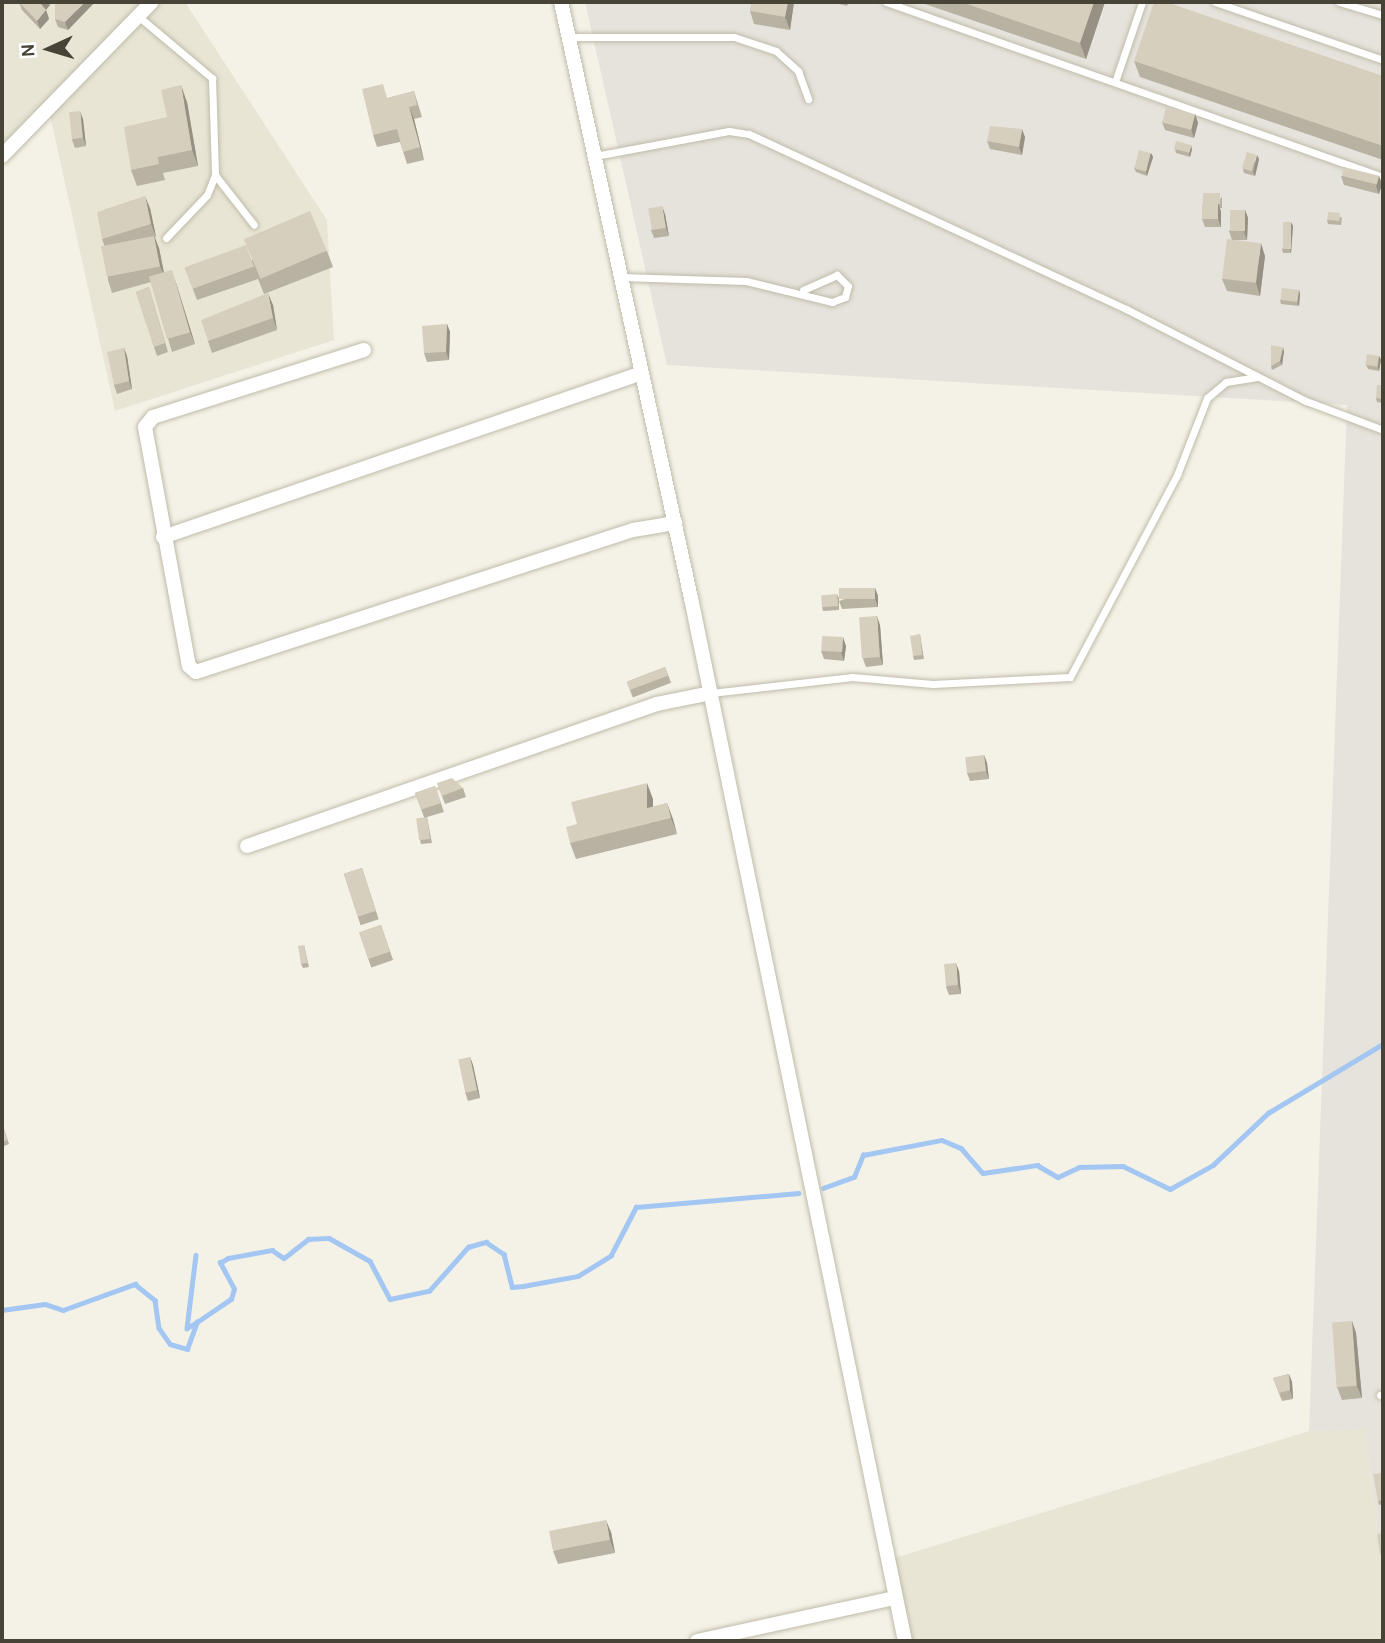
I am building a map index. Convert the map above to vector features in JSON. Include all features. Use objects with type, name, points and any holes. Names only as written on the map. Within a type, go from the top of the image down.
[{"type":"street","points":[[2,156],[152,2]]},
{"type":"street","points":[[561,2],[711,693],[894,1598],[905,1641]]},
{"type":"street","points":[[364,350],[153,417],[142,437],[189,666],[206,673],[633,530],[675,523]]},
{"type":"street","points":[[163,537],[642,373]]},
{"type":"street","points":[[247,846],[657,704],[711,693]]},
{"type":"street","points":[[697,1641],[894,1598]]},
{"type":"lane","points":[[886,2],[1116,79],[1383,177]]},
{"type":"lane","points":[[1116,79],[1142,2]]},
{"type":"lane","points":[[1215,2],[1383,60]]},
{"type":"lane","points":[[1339,2],[1383,15]]},
{"type":"lane","points":[[138,16],[212,78],[215,175],[207,195],[166,238]]},
{"type":"lane","points":[[569,37],[734,37],[776,51],[798,71],[808,99]]},
{"type":"lane","points":[[595,156],[729,131],[748,134],[1257,376],[1383,430]]},
{"type":"lane","points":[[215,175],[254,225]]},
{"type":"lane","points":[[621,277],[703,276],[803,290],[832,302],[845,297],[848,286],[837,275],[803,290]]},
{"type":"lane","points":[[711,693],[852,677],[933,684],[1070,677],[1177,475],[1207,398],[1226,382],[1257,376]]},
{"type":"shaded area","points":[[2,2],[185,2],[327,220],[334,340],[115,411],[48,106],[2,152]]},
{"type":"shaded area","points":[[585,2],[1383,2],[1383,1577],[1365,1429],[1309,1431],[1347,405],[667,365]]},
{"type":"shaded area","points":[[1365,1428],[1383,1577],[1383,1641],[905,1641],[888,1560],[1309,1431]]},
{"type":"building","points":[[19,2],[43,2],[41,4],[46,10],[37,21]]},
{"type":"building","points":[[55,2],[85,2],[65,22],[55,19]]},
{"type":"building","points":[[752,2],[788,2],[785,17],[750,11]]},
{"type":"building","points":[[961,2],[1094,2],[1080,43]]},
{"type":"building","points":[[1154,2],[1166,2],[1383,76],[1383,146],[1134,61]]},
{"type":"building","points":[[383,84],[387,98],[414,91],[417,105],[409,107],[420,147],[403,152],[397,129],[373,135],[362,89]]},
{"type":"building","points":[[181,85],[192,150],[158,157],[159,164],[131,170],[124,127],[167,117],[161,90]]},
{"type":"building","points":[[1166,107],[1195,114],[1191,130],[1162,123]]},
{"type":"building","points":[[80,111],[83,138],[72,139],[69,112]]},
{"type":"building","points":[[990,126],[1022,129],[1019,147],[987,141]]},
{"type":"building","points":[[1176,141],[1191,145],[1189,153],[1174,149]]},
{"type":"building","points":[[1139,150],[1151,153],[1146,171],[1134,168]]},
{"type":"building","points":[[1247,152],[1257,155],[1252,171],[1242,168]]},
{"type":"building","points":[[1344,167],[1379,176],[1377,184],[1342,176]]},
{"type":"building","points":[[1203,193],[1220,193],[1220,204],[1203,203]]},
{"type":"building","points":[[145,196],[151,224],[102,239],[97,212]]},
{"type":"building","points":[[1202,203],[1218,203],[1218,219],[1202,219]]},
{"type":"building","points":[[662,206],[666,228],[652,230],[648,208]]},
{"type":"building","points":[[1230,210],[1245,210],[1245,231],[1230,231]]},
{"type":"building","points":[[310,211],[327,251],[261,279],[244,239]]},
{"type":"building","points":[[1328,212],[1340,213],[1339,221],[1327,220]]},
{"type":"building","points":[[1283,222],[1291,222],[1291,249],[1283,249]]},
{"type":"building","points":[[154,236],[160,266],[107,277],[101,246]]},
{"type":"building","points":[[1227,239],[1261,243],[1256,283],[1222,279]]},
{"type":"building","points":[[246,245],[254,267],[193,289],[185,267]]},
{"type":"building","points":[[172,270],[190,332],[167,339],[149,277]]},
{"type":"building","points":[[149,287],[165,343],[154,347],[136,292]]},
{"type":"building","points":[[1282,288],[1299,290],[1297,302],[1281,300]]},
{"type":"building","points":[[268,293],[273,318],[208,341],[201,320]]},
{"type":"building","points":[[447,324],[446,352],[424,353],[422,326]]},
{"type":"building","points":[[1271,345],[1283,347],[1280,361],[1271,366]]},
{"type":"building","points":[[124,348],[129,381],[114,385],[107,352]]},
{"type":"building","points":[[1367,354],[1379,356],[1377,367],[1365,365]]},
{"type":"building","points":[[1377,385],[1383,385],[1383,399],[1376,398]]},
{"type":"building","points":[[839,588],[875,588],[875,599],[839,599]]},
{"type":"building","points":[[837,594],[838,606],[822,607],[821,595]]},
{"type":"building","points":[[877,616],[880,657],[862,658],[859,617]]},
{"type":"building","points":[[920,634],[922,655],[913,656],[910,636]]},
{"type":"building","points":[[822,636],[843,637],[842,652],[821,651]]},
{"type":"building","points":[[665,667],[668,675],[630,690],[627,682]]},
{"type":"building","points":[[984,755],[986,771],[967,773],[965,757]]},
{"type":"building","points":[[452,778],[463,788],[442,796],[437,783]]},
{"type":"building","points":[[647,783],[647,808],[667,803],[671,818],[570,843],[566,827],[577,824],[571,802]]},
{"type":"building","points":[[435,786],[441,803],[421,810],[415,793]]},
{"type":"building","points":[[427,817],[430,839],[419,840],[416,819]]},
{"type":"building","points":[[362,868],[376,911],[358,917],[344,874]]},
{"type":"building","points":[[381,925],[390,951],[368,959],[359,932]]},
{"type":"building","points":[[304,945],[308,963],[301,964],[298,946]]},
{"type":"building","points":[[956,963],[958,985],[946,986],[944,964]]},
{"type":"building","points":[[470,1057],[477,1090],[465,1093],[458,1059]]},
{"type":"building","points":[[2,1123],[7,1140],[2,1142]]},
{"type":"building","points":[[1352,1321],[1357,1386],[1337,1387],[1332,1322]]},
{"type":"building","points":[[1289,1374],[1290,1390],[1279,1393],[1273,1378]]},
{"type":"building","points":[[1381,1473],[1383,1500],[1378,1501],[1373,1474]]},
{"type":"building","points":[[606,1520],[610,1540],[553,1551],[549,1531]]},
{"type":"building","points":[[1383,1533],[1383,1554],[1380,1555],[1377,1534]]},
{"type":"waterway","points":[[823,1188],[854,1177],[863,1155],[942,1140],[961,1148],[983,1173],[1037,1165],[1058,1177],[1079,1167],[1123,1166],[1170,1189],[1213,1165],[1268,1113],[1383,1044]]},
{"type":"waterway","points":[[2,1310],[45,1304],[63,1310],[135,1284],[155,1300],[159,1328],[170,1344],[187,1349],[197,1322],[231,1299],[234,1289],[220,1263],[228,1258],[272,1250],[284,1258],[308,1239],[329,1238],[370,1261],[390,1299],[429,1291],[468,1247],[486,1242],[504,1254],[512,1287],[523,1286],[578,1276],[611,1255],[636,1207],[798,1193]]},
{"type":"waterway","points":[[196,1255],[187,1328],[197,1322]]}]
